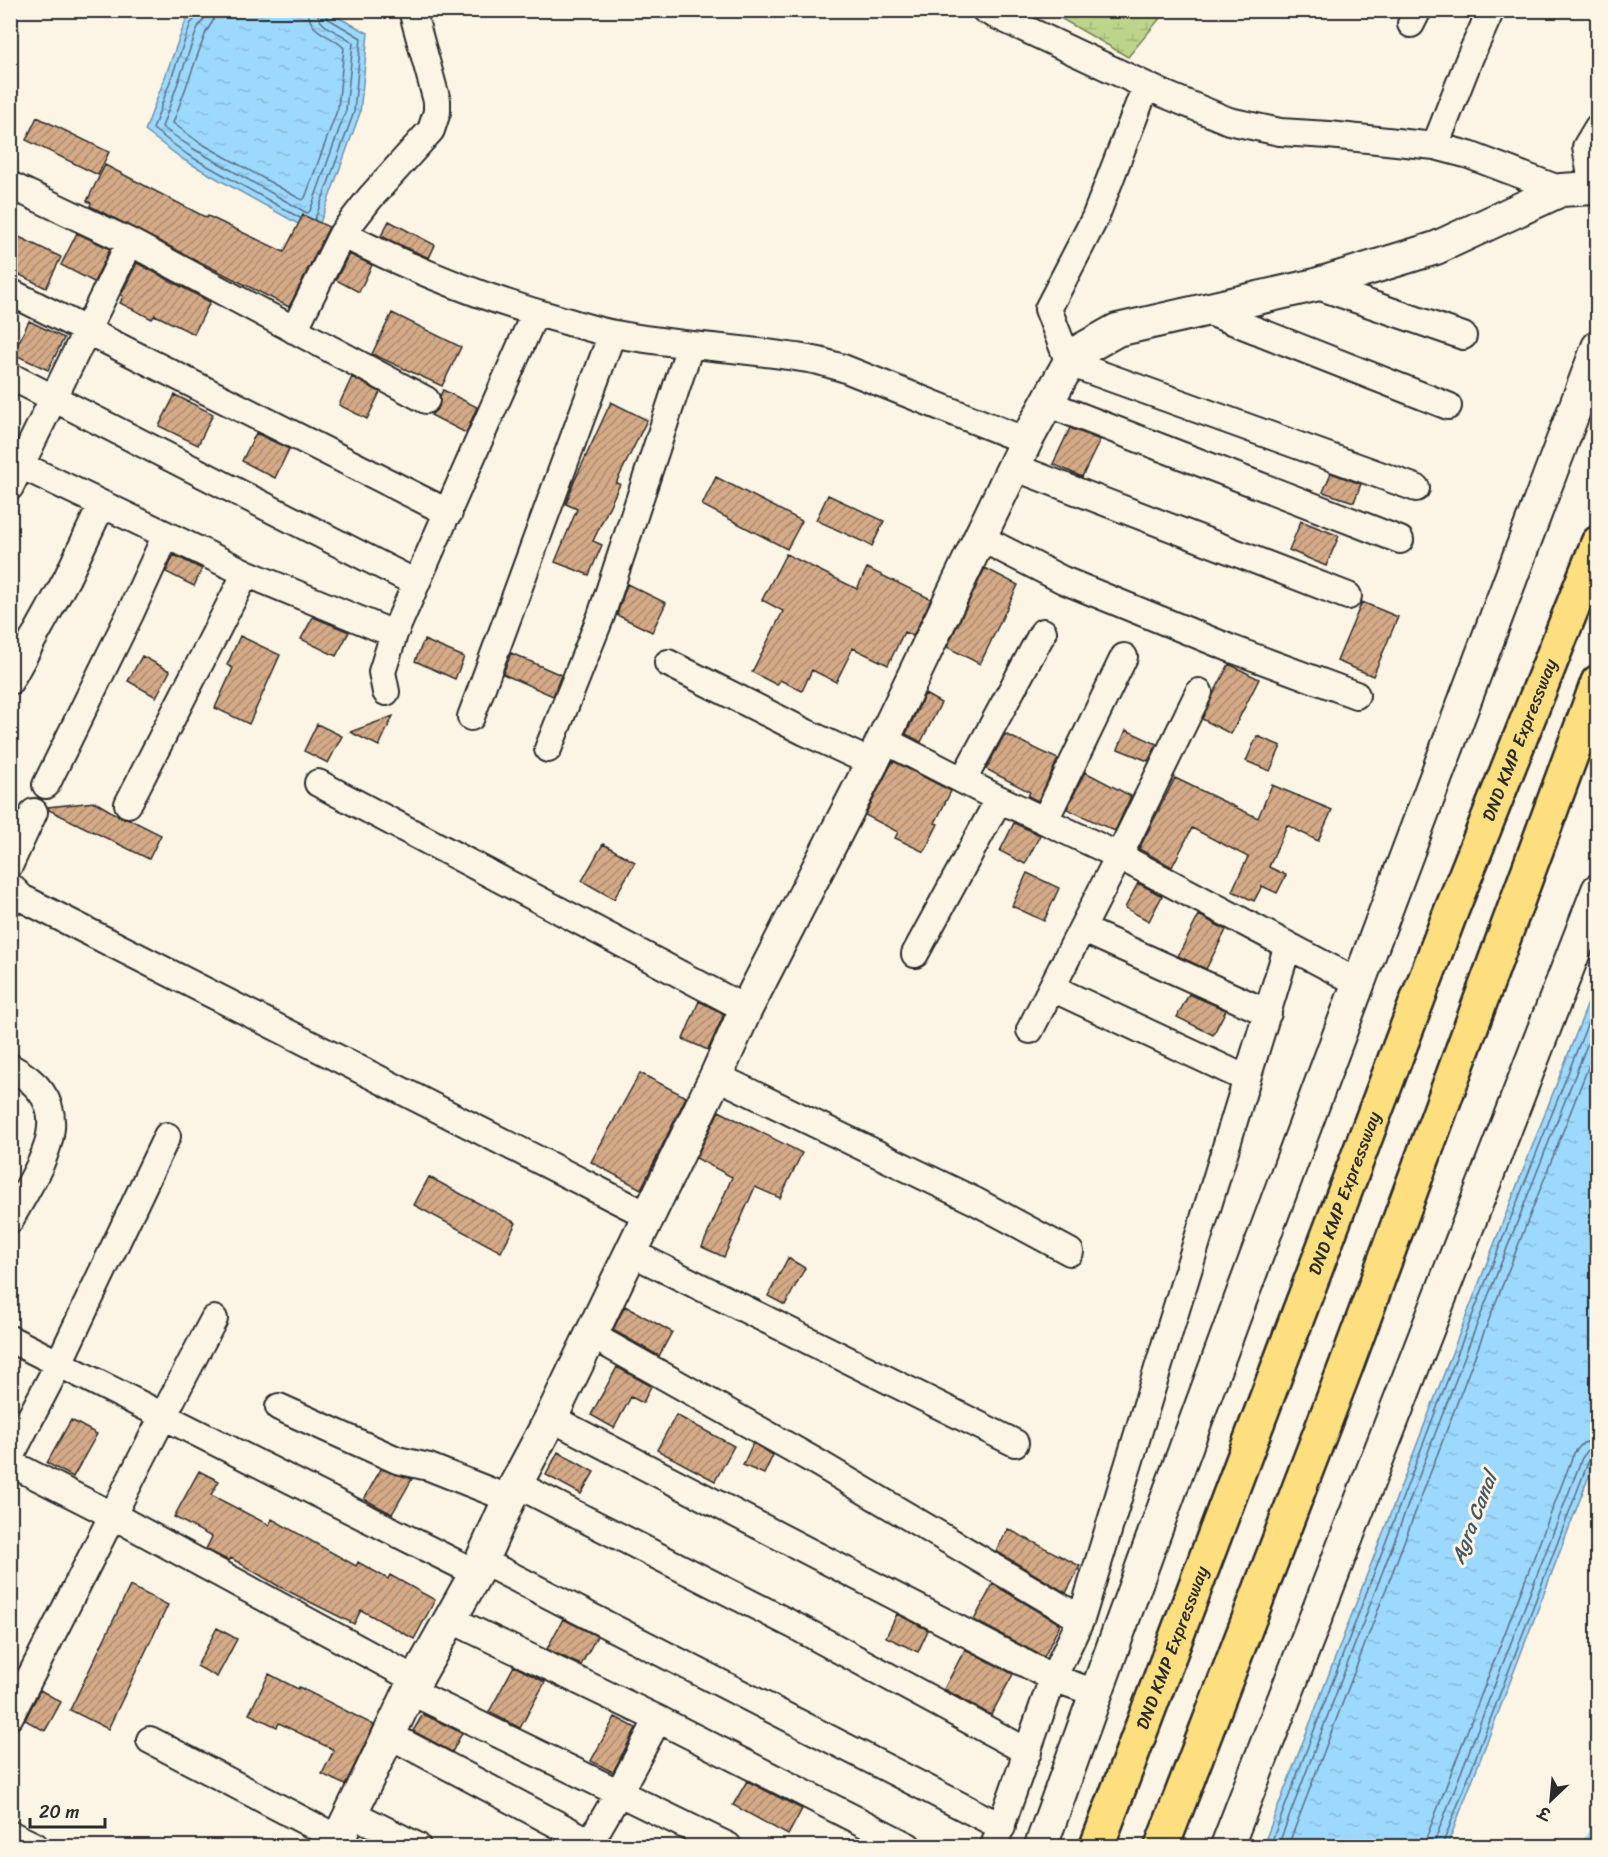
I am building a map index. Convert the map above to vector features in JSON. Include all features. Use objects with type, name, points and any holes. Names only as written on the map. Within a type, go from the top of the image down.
[{"type":"highway","name":"DND KMP Expressway","points":[[1097,1846],[1450,914],[1598,543]]},
{"type":"highway","points":[[1162,1846],[1342,1377],[1598,682]]},
{"type":"street","points":[[294,330],[342,234],[370,198],[431,130],[437,101],[435,88],[412,10]]},
{"type":"street","points":[[985,10],[1146,86],[1228,121],[1280,132],[1435,146],[1469,155],[1561,190],[1595,189],[1586,147],[1598,127]]},
{"type":"street","points":[[1435,146],[1491,10]]},
{"type":"street","points":[[1146,86],[1095,218],[1048,309],[1069,363],[1416,488]]},
{"type":"street","points":[[10,185],[130,242],[426,400]]},
{"type":"street","points":[[342,1833],[413,1686],[479,1567],[513,1491],[591,1335],[746,1009],[878,752],[1020,454],[1069,363],[1083,349],[1117,330],[1315,285],[1436,248],[1561,190]]},
{"type":"street","points":[[342,234],[392,260],[445,282],[535,313],[612,334],[690,346],[819,361],[843,368],[1020,454],[1348,596]]},
{"type":"street","points":[[130,242],[14,471],[102,504],[246,573],[394,634]]},
{"type":"street","points":[[1315,285],[1463,336]]},
{"type":"street","points":[[10,292],[449,513]]},
{"type":"street","points":[[1207,311],[1448,406]]},
{"type":"street","points":[[386,692],[381,672],[394,634],[535,313]]},
{"type":"street","points":[[471,717],[612,334]]},
{"type":"street","points":[[548,749],[601,616],[690,346]]},
{"type":"street","points":[[1041,1846],[1359,983],[1598,347]]},
{"type":"street","points":[[10,376],[416,583]]},
{"type":"street","points":[[1046,403],[1400,540]]},
{"type":"street","points":[[10,681],[67,578],[102,504]]},
{"type":"street","points":[[46,785],[166,535]]},
{"type":"street","points":[[979,537],[1063,580],[1232,649],[1356,695]]},
{"type":"street","points":[[128,804],[246,573]]},
{"type":"street","points":[[963,780],[1043,632]]},
{"type":"street","points":[[1045,820],[1124,657]]},
{"type":"street","points":[[668,663],[795,727],[963,780],[1119,856],[1359,983]]},
{"type":"street","points":[[1030,1030],[1199,692]]},
{"type":"street","points":[[318,783],[746,1009]]},
{"type":"street","points":[[915,954],[999,799]]},
{"type":"street","points":[[10,864],[34,812]]},
{"type":"street","points":[[10,886],[22,898],[647,1215]]},
{"type":"street","points":[[1227,1846],[1598,890]]},
{"type":"street","points":[[1082,929],[1268,1013]]},
{"type":"street","points":[[10,1339],[162,1416],[479,1567],[998,1837],[1053,1678],[1081,1619],[1288,945]]},
{"type":"street","points":[[1052,988],[1246,1079]]},
{"type":"street","points":[[10,1068],[28,1077],[44,1095],[50,1109],[52,1124],[52,1135],[46,1151],[11,1219]]},
{"type":"street","points":[[716,1076],[975,1201],[1070,1252]]},
{"type":"street","points":[[10,1457],[58,1363],[167,1136]]},
{"type":"street","points":[[630,1252],[1016,1443]]},
{"type":"street","points":[[10,1716],[114,1516],[162,1416],[214,1319]]},
{"type":"street","points":[[591,1335],[818,1463],[1081,1619]]},
{"type":"street","points":[[279,1407],[397,1460],[513,1491],[798,1629],[1028,1752]]},
{"type":"street","points":[[550,1418],[1053,1678],[1096,1693]]},
{"type":"street","points":[[10,1463],[114,1516],[413,1686],[618,1794],[728,1846]]},
{"type":"street","points":[[450,1619],[658,1719],[908,1846]]},
{"type":"street","points":[[389,1735],[592,1845],[658,1719]]},
{"type":"street","points":[[150,1740],[342,1833],[417,1846]]},
{"type":"street","points":[[10,1834],[34,1846]]},
{"type":"green space","points":[[1048,11],[1166,11],[1128,57]]},
{"type":"water","points":[[195,11],[326,11],[368,33],[360,113],[316,234],[184,160],[145,131],[186,20]]},
{"type":"water","name":"Agra Canal","points":[[1597,980],[1597,1455],[1447,1846],[1263,1846],[1460,1332]]},
{"type":"building","points":[[37,117],[109,152],[98,175],[26,140]]},
{"type":"building","points":[[105,165],[207,218],[208,216],[284,252],[303,215],[329,227],[289,307],[90,206],[91,203],[87,201]]},
{"type":"building","points":[[389,221],[435,245],[429,258],[381,236]]},
{"type":"building","points":[[77,233],[110,249],[94,282],[61,265]]},
{"type":"building","points":[[17,236],[61,257],[46,288],[10,270],[10,249]]},
{"type":"building","points":[[349,254],[372,265],[359,292],[336,280]]},
{"type":"building","points":[[137,263],[210,302],[194,334],[155,315],[152,319],[120,303],[123,296],[121,295]]},
{"type":"building","points":[[392,313],[461,347],[442,386],[372,354]]},
{"type":"building","points":[[29,321],[64,338],[48,370],[13,354]]},
{"type":"building","points":[[352,377],[380,392],[367,419],[339,405]]},
{"type":"building","points":[[443,390],[477,407],[466,433],[431,415],[439,407]]},
{"type":"building","points":[[175,395],[213,414],[198,445],[159,426]]},
{"type":"building","points":[[611,402],[647,420],[616,483],[620,484],[593,541],[602,545],[589,575],[555,562],[577,509],[566,504]]},
{"type":"building","points":[[1070,428],[1100,440],[1082,477],[1053,464]]},
{"type":"building","points":[[256,433],[289,449],[275,478],[242,461]]},
{"type":"building","points":[[1331,473],[1361,484],[1354,502],[1323,492]]},
{"type":"building","points":[[716,477],[802,521],[787,549],[702,505]]},
{"type":"building","points":[[828,495],[884,521],[872,546],[816,520]]},
{"type":"building","points":[[1301,521],[1339,536],[1326,566],[1289,550]]},
{"type":"building","points":[[786,554],[857,589],[867,568],[931,599],[913,636],[904,632],[888,665],[853,648],[836,682],[812,670],[802,691],[780,680],[777,685],[752,672],[783,611],[762,600]]},
{"type":"building","points":[[174,555],[202,569],[194,586],[166,572]]},
{"type":"building","points":[[985,568],[1018,585],[980,664],[947,647]]},
{"type":"building","points":[[627,584],[666,603],[652,632],[617,615]]},
{"type":"building","points":[[1362,602],[1398,617],[1373,676],[1337,661]]},
{"type":"building","points":[[313,617],[349,632],[336,656],[301,639]]},
{"type":"building","points":[[240,636],[280,655],[249,724],[215,708],[233,668],[227,665]]},
{"type":"building","points":[[424,640],[464,657],[455,679],[415,661]]},
{"type":"building","points":[[511,653],[561,675],[553,696],[503,674]]},
{"type":"building","points":[[142,656],[170,671],[156,697],[128,681]]},
{"type":"building","points":[[1229,664],[1259,679],[1231,734],[1202,719]]},
{"type":"building","points":[[925,694],[941,703],[921,742],[906,734]]},
{"type":"building","points":[[393,716],[379,746],[350,732]]},
{"type":"building","points":[[317,724],[342,736],[328,763],[304,751]]},
{"type":"building","points":[[1126,730],[1157,744],[1148,761],[1118,749]]},
{"type":"building","points":[[1005,734],[1058,759],[1038,801],[1028,796],[1030,792],[986,769]]},
{"type":"building","points":[[1257,736],[1281,746],[1270,771],[1246,761]]},
{"type":"building","points":[[893,761],[951,791],[924,852],[895,838],[898,832],[865,815]]},
{"type":"building","points":[[1085,772],[1131,796],[1115,831],[1067,809]]},
{"type":"building","points":[[1175,778],[1258,818],[1272,785],[1332,810],[1318,841],[1287,825],[1269,867],[1286,875],[1277,893],[1262,886],[1254,901],[1232,891],[1248,857],[1192,828],[1172,867],[1139,849]]},
{"type":"building","points":[[95,802],[122,818],[129,819],[161,835],[149,859],[49,810],[48,807]]},
{"type":"building","points":[[1014,823],[1040,835],[1025,864],[1000,851]]},
{"type":"building","points":[[603,844],[635,862],[614,899],[582,881]]},
{"type":"building","points":[[1027,873],[1059,888],[1044,921],[1012,906]]},
{"type":"building","points":[[1138,883],[1162,896],[1149,921],[1125,908]]},
{"type":"building","points":[[1199,915],[1226,930],[1206,969],[1178,956]]},
{"type":"building","points":[[1189,994],[1226,1010],[1213,1035],[1177,1017]]},
{"type":"building","points":[[699,1001],[724,1014],[708,1050],[683,1039]]},
{"type":"building","points":[[640,1073],[686,1097],[641,1189],[591,1162]]},
{"type":"building","points":[[719,1111],[802,1153],[780,1198],[755,1187],[724,1257],[702,1247],[732,1177],[696,1158]]},
{"type":"building","points":[[429,1177],[516,1223],[501,1252],[414,1205]]},
{"type":"building","points":[[788,1258],[805,1268],[785,1305],[768,1296]]},
{"type":"building","points":[[625,1306],[672,1332],[659,1356],[613,1330]]},
{"type":"building","points":[[617,1367],[651,1386],[643,1403],[631,1397],[614,1428],[591,1415]]},
{"type":"building","points":[[676,1415],[734,1446],[715,1481],[657,1450]]},
{"type":"building","points":[[71,1420],[97,1434],[73,1477],[47,1463]]},
{"type":"building","points":[[753,1443],[773,1455],[764,1474],[743,1465]]},
{"type":"building","points":[[558,1452],[594,1472],[581,1494],[546,1475]]},
{"type":"building","points":[[381,1469],[412,1479],[392,1514],[364,1499]]},
{"type":"building","points":[[199,1471],[219,1481],[211,1495],[269,1525],[272,1519],[356,1566],[358,1562],[388,1579],[390,1575],[435,1600],[414,1639],[361,1610],[354,1624],[280,1587],[231,1558],[229,1561],[206,1549],[212,1537],[174,1517]]},
{"type":"building","points":[[1008,1529],[1080,1566],[1066,1593],[996,1551]]},
{"type":"building","points":[[993,1584],[1060,1624],[1044,1657],[974,1620]]},
{"type":"building","points":[[130,1586],[168,1605],[108,1729],[70,1710]]},
{"type":"building","points":[[897,1614],[928,1630],[918,1652],[886,1637]]},
{"type":"building","points":[[563,1619],[597,1636],[581,1665],[547,1649]]},
{"type":"building","points":[[217,1628],[237,1639],[217,1677],[197,1666]]},
{"type":"building","points":[[965,1649],[1013,1674],[991,1715],[944,1689]]},
{"type":"building","points":[[514,1666],[545,1682],[520,1728],[489,1712]]},
{"type":"building","points":[[269,1674],[374,1725],[345,1785],[322,1774],[334,1750],[279,1723],[277,1727],[249,1714]]},
{"type":"building","points":[[40,1690],[61,1702],[45,1731],[25,1720]]},
{"type":"building","points":[[423,1714],[462,1733],[452,1752],[413,1731]]},
{"type":"building","points":[[615,1717],[636,1728],[613,1772],[591,1761]]},
{"type":"building","points":[[747,1781],[802,1809],[788,1835],[733,1805]]},
{"type":"waterway","points":[[1595,1846],[1598,1841]]}]
